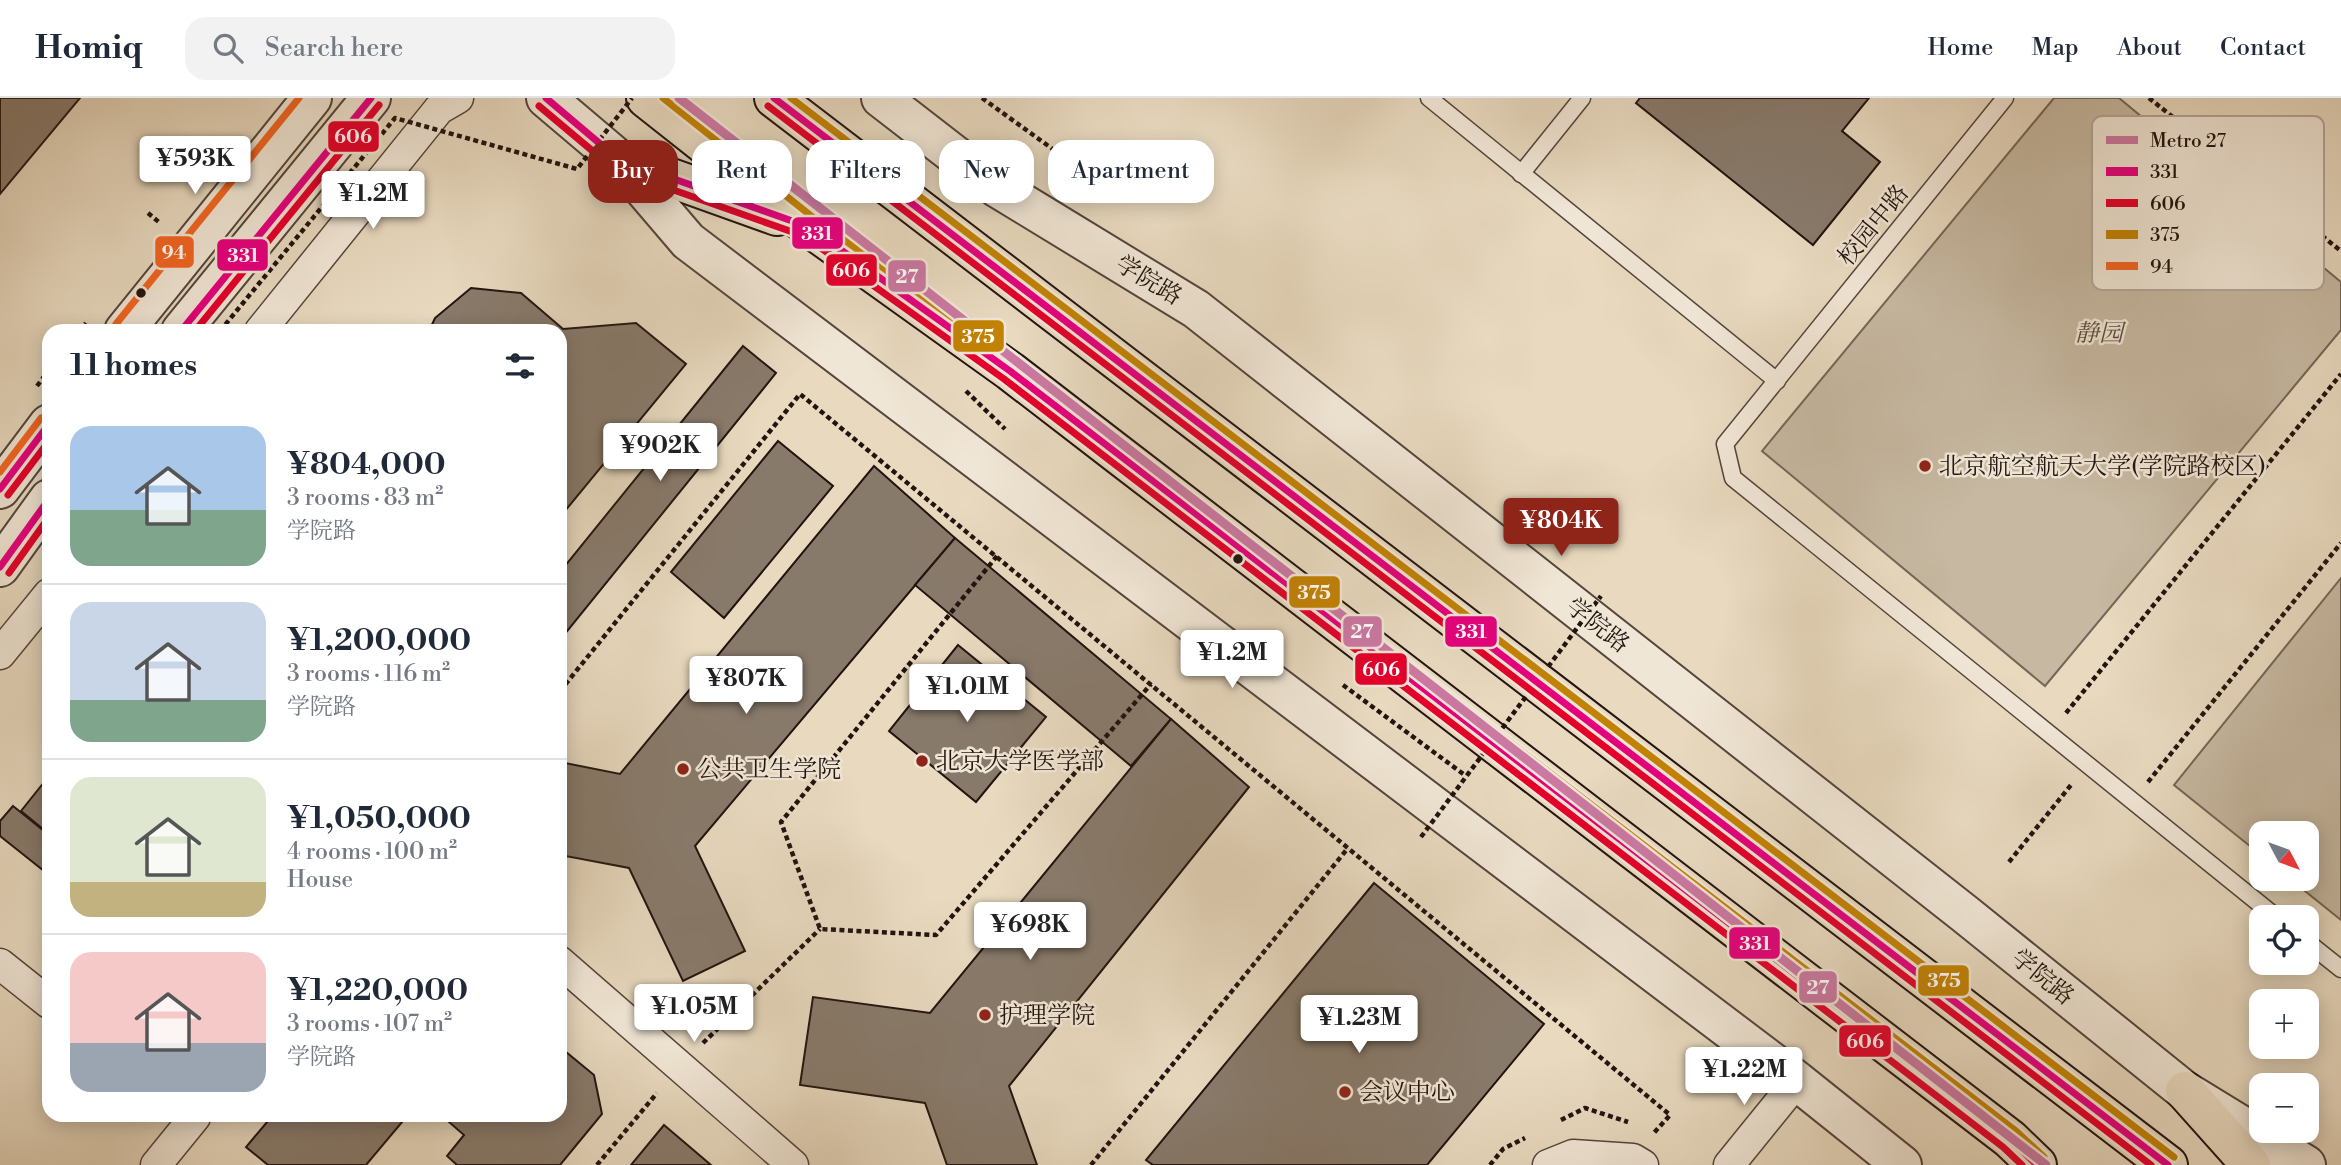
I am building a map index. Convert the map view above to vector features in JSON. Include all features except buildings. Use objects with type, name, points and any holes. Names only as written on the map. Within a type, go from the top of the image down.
[{"type":"highway","points":[[646,98],[809,227],[1010,371],[2010,1139],[2037,1165]]},
{"type":"highway","points":[[774,98],[2168,1165]]},
{"type":"highway","points":[[678,180],[809,227]]},
{"type":"highway","points":[[2185,1091],[2251,1165]]},
{"type":"street","points":[[130,324],[312,98]]},
{"type":"street","points":[[187,324],[371,98]]},
{"type":"street","points":[[266,324],[439,109],[458,98]]},
{"type":"street","points":[[545,98],[595,140]]},
{"type":"street","name":"学院路","points":[[881,98],[996,187],[1196,309],[1954,905],[2185,1091],[2306,1165]]},
{"type":"street","points":[[656,203],[688,241],[1797,1081],[1902,1165]]},
{"type":"street","points":[[0,489],[42,433]]},
{"type":"street","points":[[0,567],[42,509]]},
{"type":"street","points":[[0,654],[42,603]]},
{"type":"street","points":[[0,964],[42,997]]},
{"type":"street","points":[[567,968],[793,1165]]},
{"type":"street","points":[[1729,1165],[1797,1081]]},
{"type":"street","points":[[156,1165],[189,1122]]},
{"type":"street","points":[[1548,1165],[1573,1155],[1638,1162]]},
{"type":"lane","points":[[1429,98],[1777,381]]},
{"type":"lane","points":[[1521,174],[1583,98]]},
{"type":"lane","name":"校园中路","points":[[2005,98],[1725,444],[1732,478],[2049,735]]},
{"type":"lane","points":[[2049,735],[2261,905]]},
{"type":"lane","points":[[2319,951],[2341,969]]},
{"type":"path","points":[[226,324],[395,118],[577,169],[632,98]]},
{"type":"path","points":[[982,98],[1048,146]]},
{"type":"path","points":[[2149,98],[2172,116]]},
{"type":"path","points":[[2324,237],[2341,251]]},
{"type":"path","points":[[2049,735],[2341,374]]},
{"type":"path","points":[[567,682],[800,394],[1670,1115],[1638,1162]]},
{"type":"path","points":[[2133,802],[2341,542]]},
{"type":"path","points":[[820,929],[781,822],[996,556]]},
{"type":"path","points":[[1421,837],[1601,596]]},
{"type":"path","points":[[597,1165],[680,1065],[820,929],[936,935],[1151,684]]},
{"type":"path","points":[[1359,695],[1466,776]]},
{"type":"path","points":[[2009,862],[2087,765]]},
{"type":"path","points":[[1091,1165],[1348,848]]},
{"type":"green space","name":"静园","points":[[2054,98],[2119,98],[2141,116],[2092,116],[2092,290],[2324,290],[2324,268],[2341,282],[2341,330],[2045,686],[1762,451]]},
{"type":"green space","points":[[2341,578],[2341,920],[2305,891],[2319,891],[2319,821],[2249,821],[2249,845],[2174,785]]},
{"type":"metro line","name":"27","points":[[679,98],[2046,1165]]},
{"type":"transit line","name":"94","points":[[116,324],[299,98]]},
{"type":"transit line","name":"331","points":[[187,324],[371,98]]},
{"type":"transit line","name":"331","points":[[546,98],[618,159],[809,227],[1010,371],[2010,1139],[2037,1165]]},
{"type":"transit line","name":"375","points":[[663,98],[815,219],[1016,363],[2016,1131],[2044,1157]]},
{"type":"transit line","name":"331","points":[[774,98],[2168,1165]]},
{"type":"transit line","name":"375","points":[[791,98],[2174,1157]]},
{"type":"transit line","name":"606","points":[[201,324],[379,105]]},
{"type":"transit line","name":"606","points":[[539,106],[614,169],[804,236],[1004,379],[2003,1147],[2022,1165]]},
{"type":"transit line","name":"606","points":[[768,106],[2151,1165]]},
{"type":"transit line","name":"94","points":[[0,472],[41,418]]},
{"type":"transit line","name":"331","points":[[0,489],[42,433]]},
{"type":"transit line","name":"606","points":[[8,495],[42,450]]},
{"type":"transit line","name":"331","points":[[0,567],[42,509]]},
{"type":"transit line","name":"606","points":[[9,573],[42,527]]},
{"type":"place","name":"北京航空航天大学(学院路校区)","points":[[1925,466]]},
{"type":"place","name":"北京大学医学部","points":[[922,761]]},
{"type":"place","name":"公共卫生学院","points":[[683,769]]},
{"type":"place","name":"护理学院","points":[[985,1015]]},
{"type":"place","name":"会议中心","points":[[1345,1092]]}]
